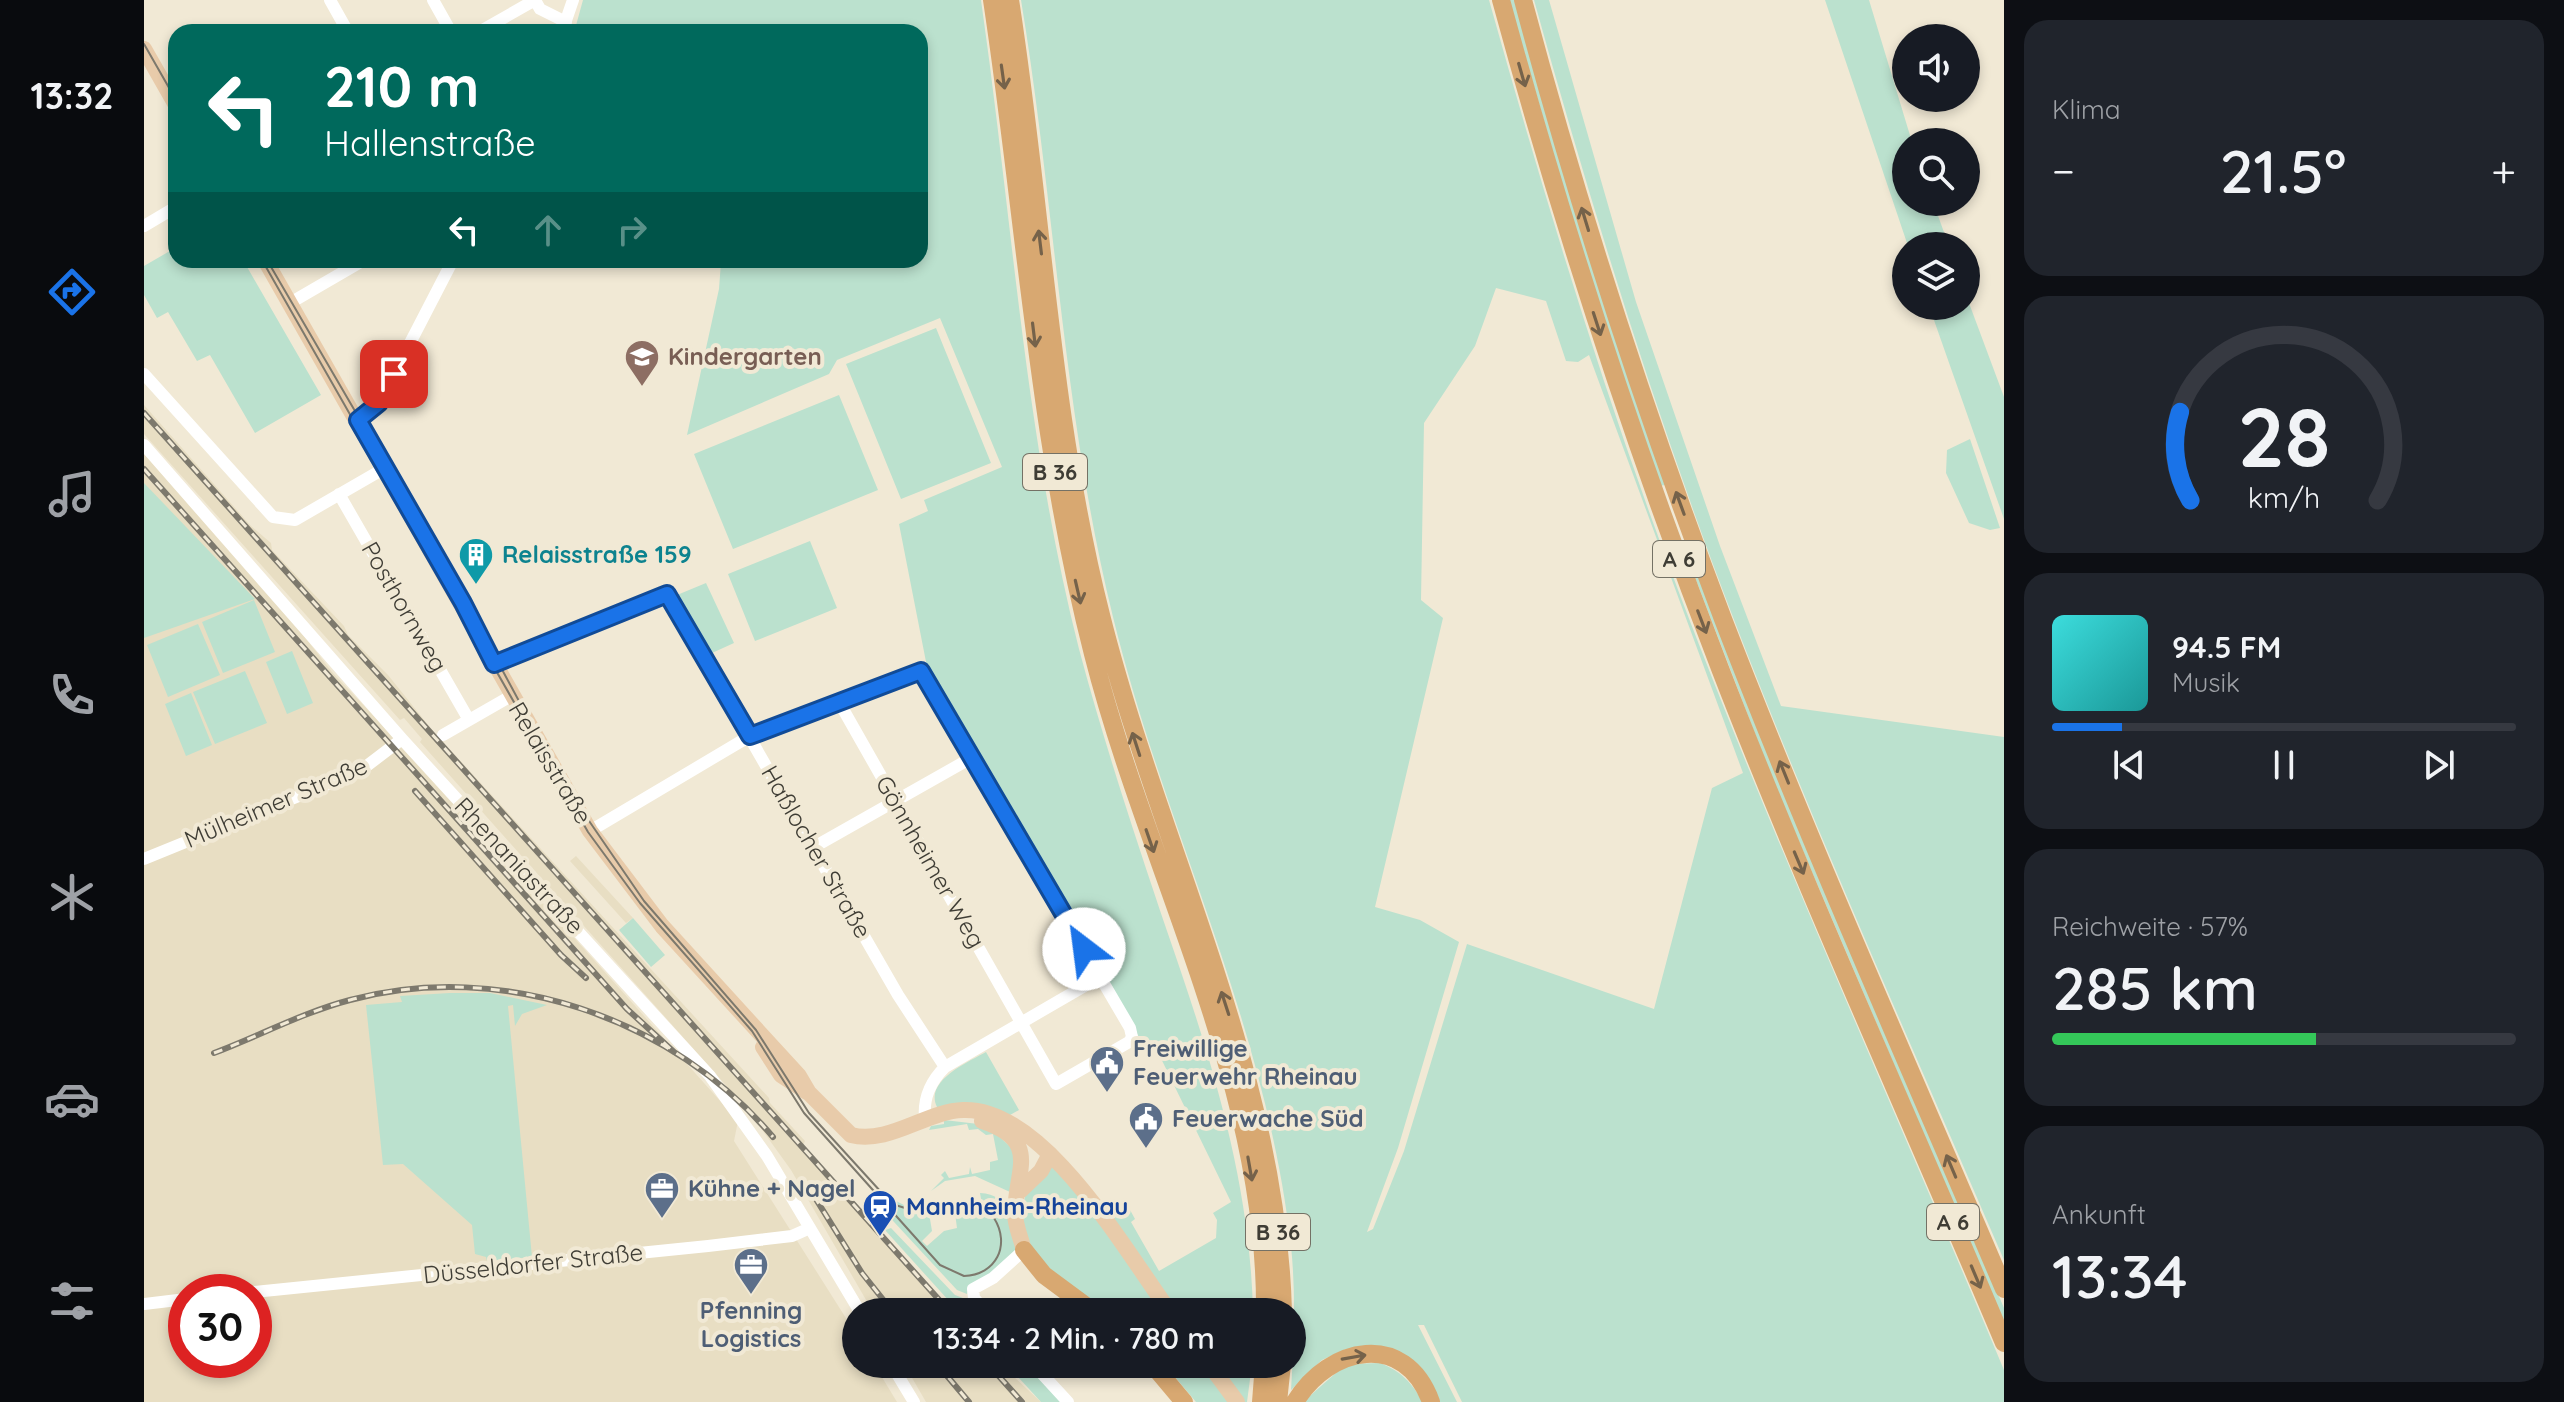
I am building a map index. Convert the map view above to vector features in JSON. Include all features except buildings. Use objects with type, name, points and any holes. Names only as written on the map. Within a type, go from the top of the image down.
[{"type":"highway","name":"B 36","points":[[992,0],[1037,360],[1070,559],[1123,760],[1243,1061],[1265,1152],[1280,1251],[1282,1298]]},
{"type":"highway","name":"B 36","points":[[1010,0],[1063,412],[1088,561],[1128,718],[1191,931],[1243,1131],[1259,1229],[1264,1298]]},
{"type":"highway","name":"A 6","points":[[1501,0],[1580,271],[1686,577],[1799,862],[2004,1343]]},
{"type":"highway","name":"A 6","points":[[1523,0],[1608,291],[1704,568],[1813,843],[2004,1289]]},
{"type":"highway","points":[[1024,1250],[1044,1275],[1075,1298]]},
{"type":"highway","points":[[1295,1402],[1311,1379],[1327,1365],[1360,1354],[1399,1363],[1418,1379],[1431,1402]]},
{"type":"highway","points":[[1164,1378],[1184,1402]]},
{"type":"highway","points":[[1261,1402],[1263,1378]]},
{"type":"highway","points":[[1278,1402],[1281,1378]]},
{"type":"main road","points":[[144,49],[168,91]]},
{"type":"main road","name":"Relaisstraße","points":[[270,268],[590,831],[662,926],[755,1031],[781,1075],[809,1093],[841,1127],[857,1136],[877,1135],[956,1110],[982,1111],[1010,1120],[1072,1177],[1160,1298]]},
{"type":"main road","name":"Relaisstraße","points":[[933,1117],[968,1117],[1019,1129]]},
{"type":"main road","points":[[998,1126],[1015,1139],[1021,1149],[1023,1174],[1016,1220],[1024,1250]]},
{"type":"main road","points":[[1023,1174],[1033,1162],[1050,1154]]},
{"type":"main road","points":[[1020,1191],[1041,1171],[1050,1154]]},
{"type":"main road","points":[[1219,1378],[1237,1402]]},
{"type":"street","points":[[330,0],[344,24]]},
{"type":"street","points":[[433,0],[446,24]]},
{"type":"street","points":[[493,24],[535,0],[540,9],[560,24]]},
{"type":"street","points":[[565,24],[573,0]]},
{"type":"street","points":[[144,226],[168,212]]},
{"type":"street","points":[[290,303],[350,268]]},
{"type":"street","points":[[358,420],[379,403],[449,268]]},
{"type":"street","points":[[144,374],[273,517],[295,520],[385,468]]},
{"type":"street","name":"Rhenaniastraße","points":[[144,445],[402,739],[710,1076],[743,1118],[852,1298]]},
{"type":"street","name":"Posthornweg","points":[[339,494],[469,720]]},
{"type":"street","name":"Haßlocher Straße","points":[[494,664],[667,594],[898,995],[945,1067]]},
{"type":"street","points":[[590,831],[750,736],[921,671],[1100,977],[945,1067],[932,1080],[924,1105],[933,1117]]},
{"type":"street","points":[[443,735],[511,696]]},
{"type":"street","name":"Gönnheimer Weg","points":[[839,702],[1056,1084],[1132,1037],[1130,1028],[1100,977]]},
{"type":"street","name":"Mülheimer Straße","points":[[144,859],[360,771],[402,739]]},
{"type":"street","points":[[814,847],[973,757]]},
{"type":"street","name":"Düsseldorfer Straße","points":[[272,1290],[792,1236],[810,1228]]},
{"type":"street","points":[[974,1298],[973,1289],[993,1278],[1024,1250]]},
{"type":"street","points":[[144,1304],[168,1301]]},
{"type":"street","points":[[899,1378],[914,1402]]},
{"type":"street","points":[[1046,1378],[1068,1402]]},
{"type":"shaded area","points":[[144,405],[251,526],[271,543],[272,550],[388,675],[433,731],[769,1098],[770,1103],[805,1141],[803,1145],[940,1298],[865,1298],[791,1170],[747,1109],[420,742],[422,739],[404,718],[400,720],[144,434]]},
{"type":"shaded area","points":[[144,454],[290,618],[332,672],[408,752],[738,1121],[734,1141],[842,1312],[842,1378],[882,1378],[897,1402],[144,1402]]},
{"type":"shaded area","points":[[576,856],[633,918],[626,923],[570,861]]},
{"type":"shaded area","points":[[912,1378],[1015,1378],[1041,1402],[926,1402]]},
{"type":"green space","points":[[583,0],[981,0],[1032,407],[1061,569],[1099,720],[1198,1024],[1225,1118],[1244,1214],[1252,1298],[1169,1298],[1111,1220],[1129,1208],[1135,1219],[1131,1222],[1159,1271],[1216,1238],[1217,1220],[1213,1213],[1231,1202],[1152,1040],[1143,1044],[928,672],[899,524],[928,511],[924,500],[1002,467],[940,318],[837,360],[829,374],[687,435],[719,289],[721,268],[928,268],[928,24],[576,24]]},
{"type":"green space","points":[[1021,0],[1489,0],[1579,303],[1655,529],[1760,796],[2004,1370],[2004,1402],[1462,1402],[1424,1325],[1418,1325],[1457,1402],[1439,1402],[1430,1382],[1346,1349],[1322,1360],[1306,1375],[1306,1298],[1294,1298],[1291,1246],[1278,1164],[1260,1084],[1238,1006],[1135,697],[1113,617],[1096,541],[1071,387]],"holes":[[[1496,288],[1546,301],[1566,361],[1578,362],[1589,355],[1743,773],[1712,788],[1654,1009],[1467,944],[1404,1151],[1373,1229],[1367,1232],[1398,1148],[1459,942],[1420,920],[1375,907],[1443,618],[1421,600],[1424,423],[1475,346]]]},
{"type":"green space","points":[[1509,0],[1514,0],[1665,485],[1659,486],[1590,280]]},
{"type":"green space","points":[[1534,0],[1549,0],[1636,302],[1720,546],[1781,706],[2004,737],[2004,1260],[1818,829],[1714,567],[1618,285]]},
{"type":"green space","points":[[1825,0],[1869,0],[1892,76],[1892,112],[1903,112],[1908,128],[1892,128],[1892,199]]},
{"type":"green space","points":[[1898,216],[1938,216],[1944,232],[1903,232]]},
{"type":"green space","points":[[168,252],[168,268],[248,268],[321,395],[255,433],[210,355],[197,361],[168,312],[157,318],[144,295],[144,266]]},
{"type":"green space","points":[[1934,320],[1975,320],[2004,397],[2004,519]]},
{"type":"green space","points":[[936,328],[991,463],[901,499],[846,364]]},
{"type":"green space","points":[[839,395],[878,490],[733,549],[694,454]]},
{"type":"green space","points":[[1970,439],[2000,528],[1990,530],[1969,523],[1946,473],[1947,450]]},
{"type":"green space","points":[[144,483],[255,599],[144,638]]},
{"type":"green space","points":[[810,541],[837,608],[755,641],[728,574]]},
{"type":"green space","points":[[1695,565],[1828,898],[2004,1308],[2004,1323],[1772,778],[1691,567]]},
{"type":"green space","points":[[706,583],[734,643],[712,653],[677,595]]},
{"type":"green space","points":[[254,600],[275,652],[223,673],[202,622]]},
{"type":"green space","points":[[198,624],[220,675],[168,697],[147,645]]},
{"type":"green space","points":[[292,651],[313,703],[287,714],[266,662]]},
{"type":"green space","points":[[245,671],[267,723],[215,744],[193,692]]},
{"type":"green space","points":[[191,693],[212,745],[186,756],[165,704]]},
{"type":"green space","points":[[633,918],[665,955],[651,967],[619,930]]},
{"type":"green space","points":[[490,993],[547,1005],[522,1014],[515,1026],[513,1005],[508,1006],[532,1257],[487,1261],[486,1257],[475,1254],[472,1225],[403,1164],[383,1165],[366,1005],[402,1002],[400,996]]},
{"type":"green space","points":[[986,1052],[1019,1110],[1010,1115],[995,1109],[937,1107],[935,1098],[942,1081]]},
{"type":"green space","points":[[944,1120],[987,1125],[1017,1153],[1010,1192],[975,1176],[945,1181],[931,1191],[944,1178],[941,1175],[945,1171],[949,1178],[969,1174],[970,1167],[972,1174],[990,1170],[990,1162],[998,1160],[993,1134],[986,1135],[978,1129],[969,1130],[967,1124],[929,1130],[931,1126],[944,1124]]},
{"type":"green space","points":[[1051,1165],[1079,1195],[1153,1298],[1086,1298],[1044,1270],[1025,1235],[1022,1206],[1027,1191]]},
{"type":"green space","points":[[980,1193],[999,1199],[1005,1205],[1012,1221],[1016,1250],[990,1274],[969,1286],[967,1294],[957,1290],[882,1209],[892,1199],[910,1208],[928,1207],[932,1231],[922,1241],[927,1246],[944,1231],[957,1228],[955,1213],[935,1212],[934,1206],[981,1199]]},
{"type":"green space","points":[[891,1228],[955,1295],[963,1298],[946,1298],[885,1230]]},
{"type":"green space","points":[[1380,1363],[1405,1378],[1423,1402],[1303,1402],[1346,1364]]},
{"type":"green space","points":[[1019,1378],[1040,1378],[1061,1402],[1041,1402]]},
{"type":"green space","points":[[1176,1378],[1211,1378],[1229,1402],[1196,1402]]},
{"type":"green space","points":[[1226,1378],[1250,1378],[1247,1402]]},
{"type":"green space","points":[[1292,1378],[1303,1378],[1291,1390]]},
{"type":"tram line","points":[[144,44],[168,86]]},
{"type":"tram line","points":[[267,268],[588,832],[640,903],[752,1031],[804,1113],[940,1265],[964,1276],[985,1270],[997,1257],[1000,1248],[1001,1238],[994,1218],[972,1205],[918,1212],[892,1204],[809,1113],[756,1030],[644,901],[563,783],[461,593],[272,268]]},
{"type":"railway","points":[[144,413],[937,1298]]},
{"type":"railway","points":[[144,469],[627,1009],[674,1052]]},
{"type":"railway","points":[[415,791],[561,955],[586,978]]},
{"type":"railway","points":[[214,1053],[350,1000],[408,989],[466,987],[524,994],[581,1008],[635,1031],[686,1060],[732,1095],[773,1137]]},
{"type":"railway","points":[[814,1196],[862,1273],[882,1298]]},
{"type":"railway","points":[[949,1378],[969,1402]]},
{"type":"railway","points":[[1001,1378],[1022,1402]]},
{"type":"place","name":"Kindergarten","points":[[642,388]]},
{"type":"place","name":"Relaisstraße 159","points":[[476,586]]},
{"type":"place","name":"Freiwillige Feuerwehr Rheinau","points":[[1107,1094]]},
{"type":"place","name":"Feuerwache Süd","points":[[1146,1150]]},
{"type":"place","name":"Kühne + Nagel","points":[[662,1220]]},
{"type":"place","name":"Mannheim-Rheinau","points":[[880,1238]]},
{"type":"place","name":"Pfenning Logistics","points":[[751,1296]]},
{"type":"route","points":[[394,374],[379,403],[358,420],[463,603],[494,664],[667,594],[750,736],[921,671],[1084,949]]}]
